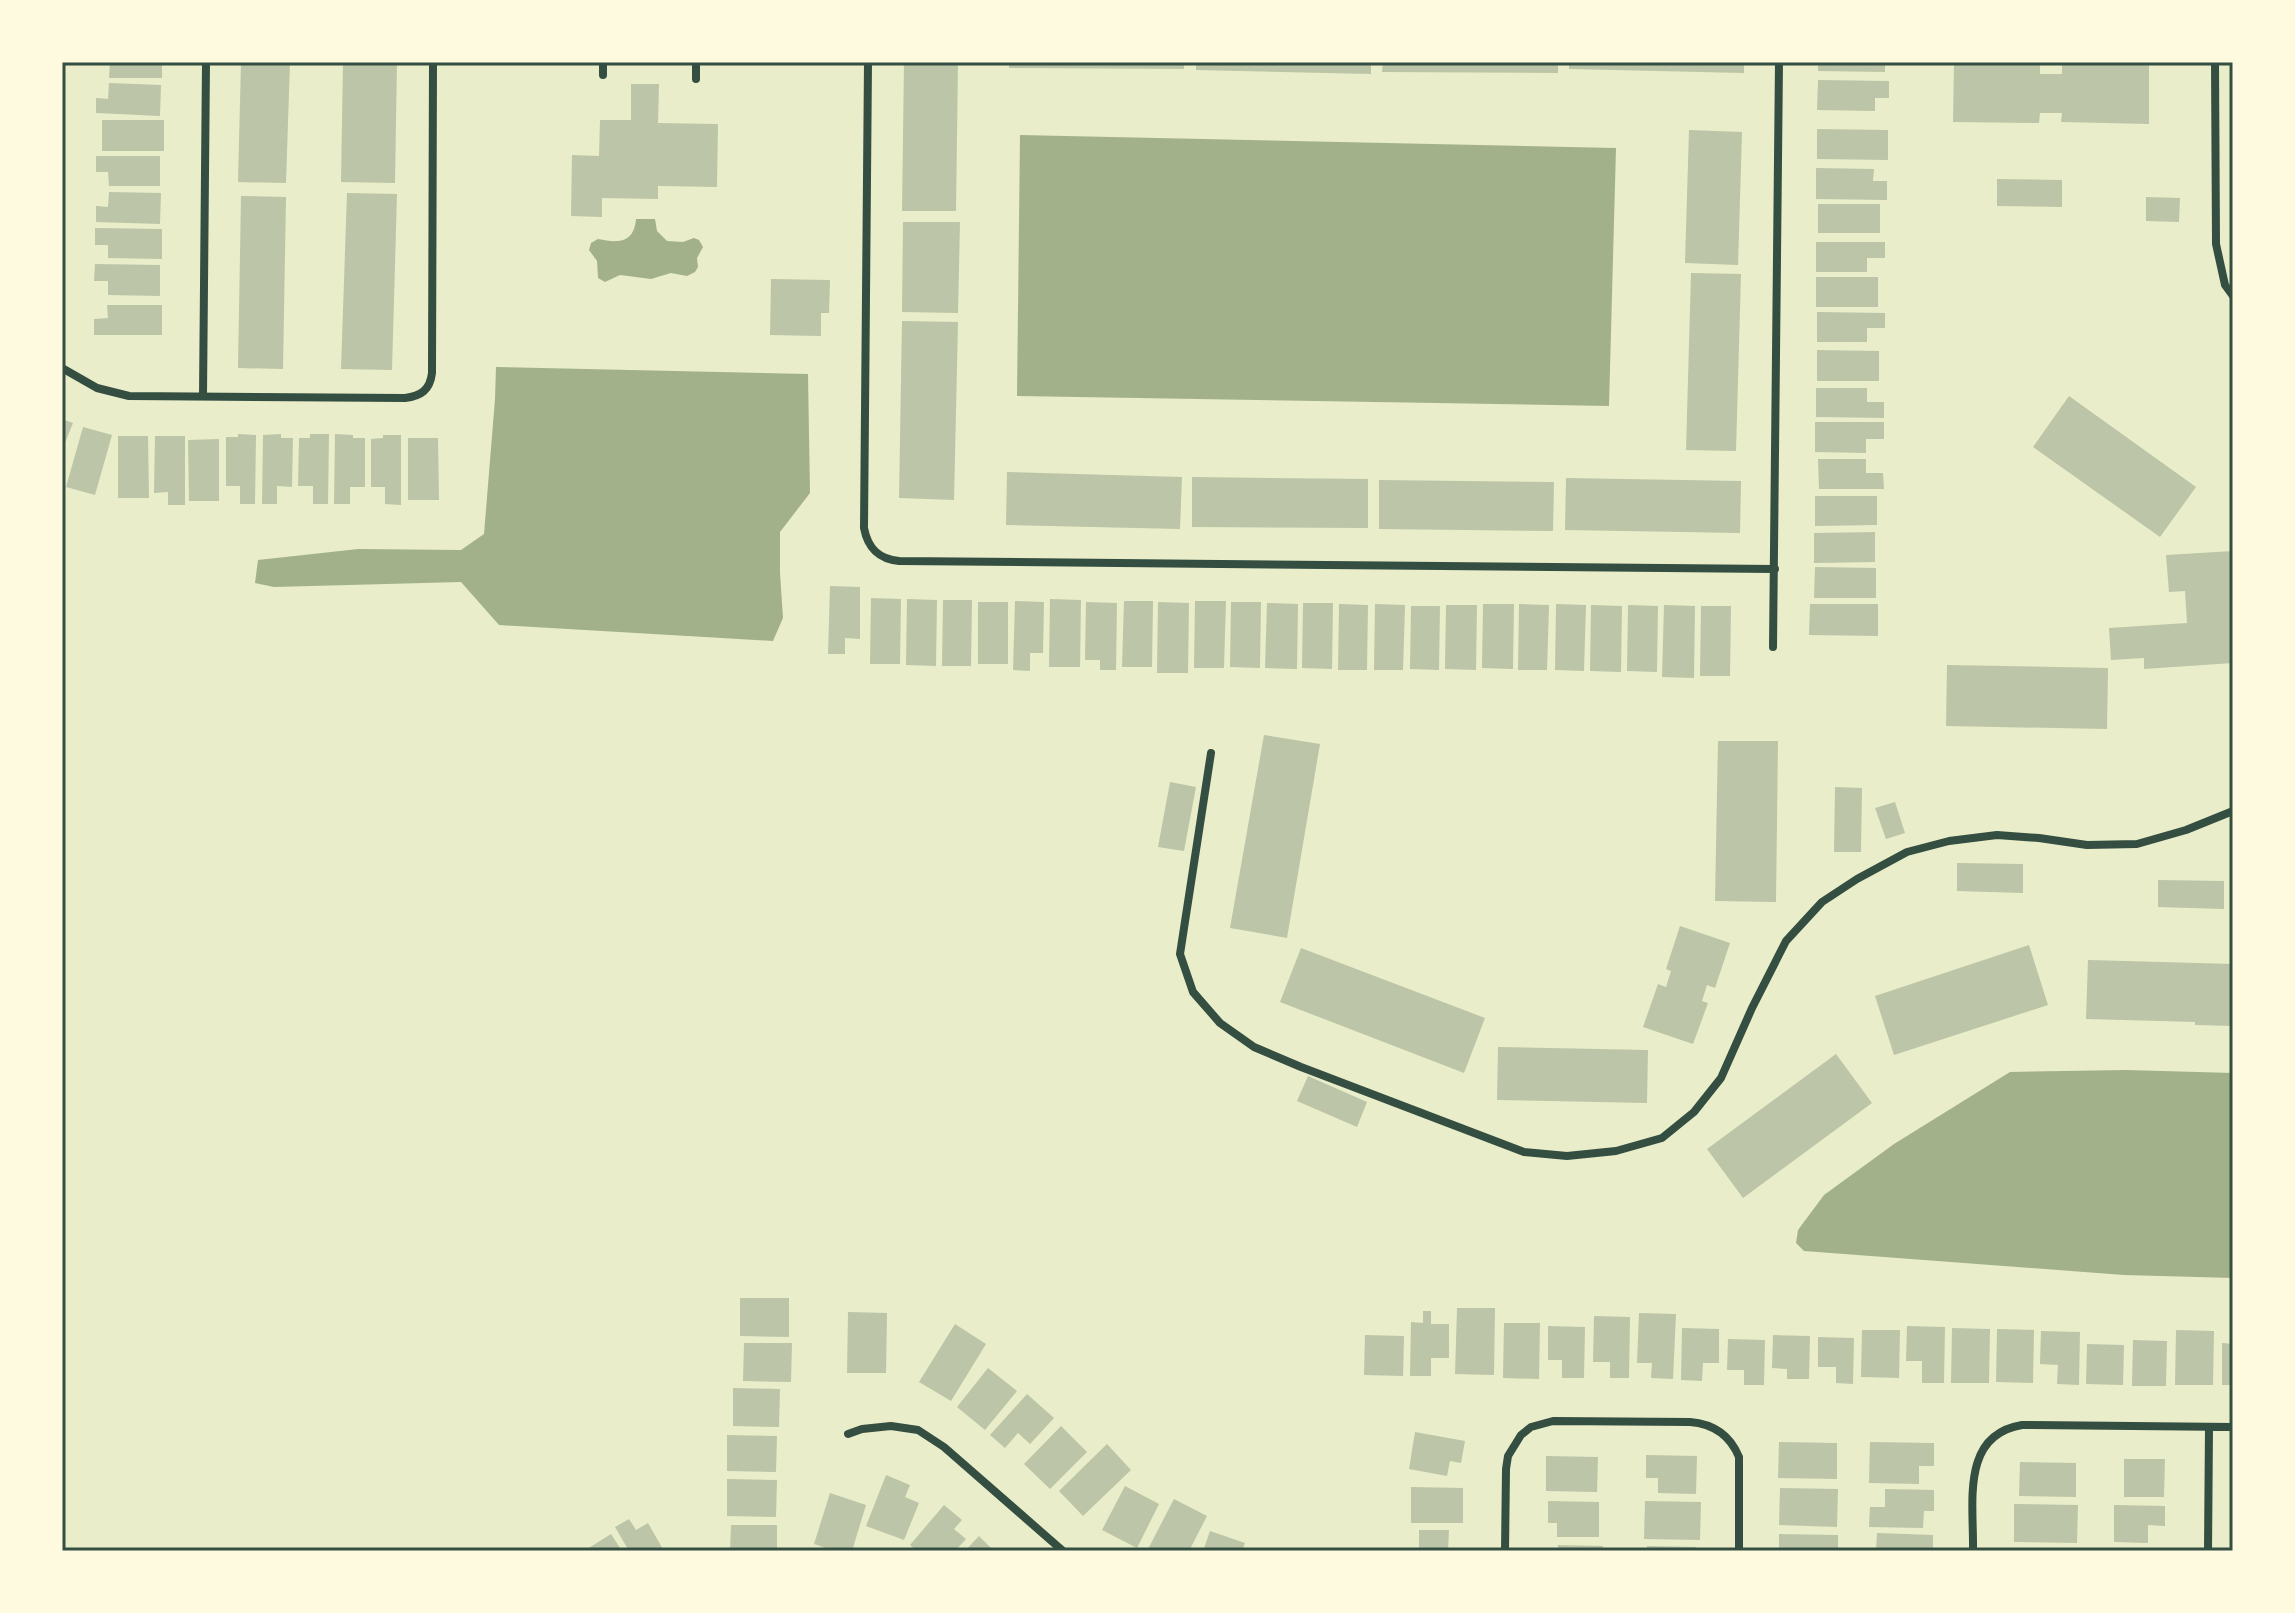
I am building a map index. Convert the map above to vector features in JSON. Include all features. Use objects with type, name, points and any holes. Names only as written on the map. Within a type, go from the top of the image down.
[{"type":"street","points":[[203,396],[206,62]]},
{"type":"street","points":[[62,368],[97,388],[117,394],[405,398],[424,392],[432,373],[433,62]]},
{"type":"street","points":[[603,62],[603,75]]},
{"type":"street","points":[[696,62],[696,79]]},
{"type":"street","points":[[868,62],[864,528],[869,545],[882,557],[899,561],[1775,569]]},
{"type":"street","points":[[1773,647],[1779,62]]},
{"type":"street","points":[[2215,62],[2216,244],[2225,285],[2233,296]]},
{"type":"street","points":[[1211,753],[1180,954],[1193,992],[1220,1023],[1254,1047],[1301,1067],[1524,1152],[1567,1156],[1616,1151],[1662,1138],[1694,1112],[1721,1078],[1786,941],[1822,902],[1907,852],[1949,841],[1997,835],[2087,845],[2137,844],[2186,830],[2233,811]]},
{"type":"street","points":[[1505,1551],[1508,1456],[1513,1445],[1531,1427],[1553,1421],[1690,1422],[1701,1423],[1721,1432],[1735,1447],[1740,1468],[1739,1551]]},
{"type":"street","points":[[1973,1551],[1974,1473],[1982,1448],[1999,1431],[2022,1425],[2233,1427]]},
{"type":"street","points":[[848,1434],[891,1426],[918,1430],[932,1438],[1063,1551]]},
{"type":"street","points":[[2208,1551],[2209,1427]]},
{"type":"shaded area","points":[[1020,135],[1616,148],[1609,406],[1017,396]]},
{"type":"shaded area","points":[[636,219],[655,219],[657,231],[667,241],[699,240],[703,247],[695,272],[687,276],[671,273],[651,279],[620,275],[605,282],[598,278],[597,261],[589,250],[591,243],[598,239],[623,240],[632,233]]},
{"type":"shaded area","points":[[496,367],[808,374],[810,493],[780,532],[783,618],[773,641],[499,625],[461,582],[274,587],[255,583],[258,560],[358,549],[461,550],[484,534]]},
{"type":"shaded area","points":[[2126,1070],[2233,1073],[2233,1278],[2124,1275],[1804,1251],[1796,1243],[1798,1230],[1824,1195],[1894,1144],[2010,1072]]},
{"type":"building","points":[[110,62],[162,62],[162,78],[109,78]]},
{"type":"building","points":[[241,62],[290,62],[286,183],[238,182]]},
{"type":"building","points":[[343,62],[397,62],[395,183],[341,182]]},
{"type":"building","points":[[904,62],[958,62],[956,211],[902,211]]},
{"type":"building","points":[[1009,62],[1184,62],[1184,69],[1009,68]]},
{"type":"building","points":[[1196,62],[1371,62],[1371,74],[1196,70]]},
{"type":"building","points":[[1383,62],[1558,62],[1558,73],[1382,72]]},
{"type":"building","points":[[1569,62],[1744,62],[1744,73],[1569,69]]},
{"type":"building","points":[[1818,62],[1885,62],[1885,72],[1818,71]]},
{"type":"building","points":[[1954,62],[2040,63],[2040,74],[2062,74],[2062,63],[2149,64],[2149,124],[2061,122],[2062,113],[2040,113],[2039,123],[1953,122]]},
{"type":"building","points":[[1818,80],[1889,81],[1889,98],[1875,98],[1875,111],[1817,110]]},
{"type":"building","points":[[109,83],[161,85],[160,116],[96,113],[96,98],[108,99]]},
{"type":"building","points":[[631,84],[659,84],[658,123],[718,124],[717,187],[658,186],[658,199],[602,198],[602,217],[571,216],[572,155],[599,156],[600,120],[631,120]]},
{"type":"building","points":[[102,120],[164,120],[164,151],[102,151]]},
{"type":"building","points":[[1817,129],[1888,130],[1888,160],[1817,159]]},
{"type":"building","points":[[1689,130],[1742,132],[1738,265],[1685,263]]},
{"type":"building","points":[[96,156],[160,156],[160,186],[109,186],[108,172],[96,172]]},
{"type":"building","points":[[1816,168],[1874,169],[1873,181],[1887,181],[1887,200],[1816,199]]},
{"type":"building","points":[[1997,179],[2062,180],[2062,207],[1997,206]]},
{"type":"building","points":[[109,192],[161,193],[160,224],[96,222],[96,206],[108,207]]},
{"type":"building","points":[[347,193],[397,194],[392,370],[341,369]]},
{"type":"building","points":[[241,196],[286,197],[283,369],[238,368]]},
{"type":"building","points":[[2146,197],[2180,198],[2179,222],[2146,221]]},
{"type":"building","points":[[1818,204],[1880,204],[1880,233],[1818,233]]},
{"type":"building","points":[[903,222],[960,222],[958,313],[902,312]]},
{"type":"building","points":[[95,228],[162,229],[162,259],[108,258],[108,245],[95,245]]},
{"type":"building","points":[[1816,242],[1885,242],[1885,258],[1867,258],[1867,272],[1816,272]]},
{"type":"building","points":[[95,264],[160,265],[160,296],[108,295],[108,281],[94,281]]},
{"type":"building","points":[[1691,273],[1741,274],[1736,451],[1686,450]]},
{"type":"building","points":[[1816,277],[1878,277],[1878,307],[1816,307]]},
{"type":"building","points":[[771,279],[830,280],[829,313],[821,313],[821,336],[770,335]]},
{"type":"building","points":[[107,305],[162,305],[162,335],[94,335],[94,319],[108,318]]},
{"type":"building","points":[[1817,312],[1885,313],[1885,328],[1867,328],[1867,342],[1817,342]]},
{"type":"building","points":[[902,321],[958,322],[954,500],[899,498]]},
{"type":"building","points":[[1817,350],[1879,351],[1879,381],[1817,381]]},
{"type":"building","points":[[1816,388],[1867,388],[1867,402],[1884,402],[1884,418],[1816,417]]},
{"type":"building","points":[[2069,396],[2196,487],[2160,537],[2033,447]]},
{"type":"building","points":[[62,419],[73,423],[62,450]]},
{"type":"building","points":[[1815,422],[1884,422],[1884,439],[1866,439],[1866,453],[1815,452]]},
{"type":"building","points":[[83,427],[112,435],[95,495],[66,487]]},
{"type":"building","points":[[238,434],[256,435],[255,504],[240,504],[240,486],[226,486],[226,437],[238,437]]},
{"type":"building","points":[[281,434],[281,438],[293,438],[292,487],[277,486],[277,504],[262,504],[263,435]]},
{"type":"building","points":[[310,434],[329,434],[328,504],[313,504],[313,486],[298,486],[299,438],[310,438]]},
{"type":"building","points":[[335,434],[365,438],[365,487],[350,487],[350,504],[334,504]]},
{"type":"building","points":[[383,435],[401,435],[401,505],[385,504],[385,487],[371,487],[371,439],[383,438]]},
{"type":"building","points":[[118,436],[148,436],[149,498],[118,498]]},
{"type":"building","points":[[155,436],[185,436],[185,505],[168,505],[168,492],[154,493]]},
{"type":"building","points":[[408,438],[438,438],[439,500],[408,500]]},
{"type":"building","points":[[219,439],[219,501],[189,501],[188,440]]},
{"type":"building","points":[[1818,459],[1866,459],[1866,473],[1883,473],[1884,489],[1819,489]]},
{"type":"building","points":[[1007,472],[1182,477],[1180,529],[1006,525]]},
{"type":"building","points":[[1192,477],[1368,479],[1368,528],[1192,527]]},
{"type":"building","points":[[1566,478],[1741,481],[1740,533],[1565,530]]},
{"type":"building","points":[[1379,480],[1554,482],[1553,531],[1379,529]]},
{"type":"building","points":[[1815,496],[1877,496],[1877,525],[1815,526]]},
{"type":"building","points":[[1875,532],[1875,562],[1814,563],[1814,533]]},
{"type":"building","points":[[2233,551],[2233,663],[2144,669],[2144,658],[2111,660],[2109,628],[2187,623],[2185,591],[2169,592],[2166,555]]},
{"type":"building","points":[[1815,567],[1876,568],[1876,598],[1814,598]]},
{"type":"building","points":[[830,586],[860,587],[860,639],[845,638],[845,654],[828,654]]},
{"type":"building","points":[[871,598],[901,599],[900,664],[870,664]]},
{"type":"building","points":[[907,599],[937,600],[936,666],[906,665]]},
{"type":"building","points":[[1050,599],[1081,600],[1080,667],[1049,667]]},
{"type":"building","points":[[943,600],[972,600],[971,666],[942,666]]},
{"type":"building","points":[[1015,601],[1044,602],[1043,653],[1030,653],[1030,671],[1013,670]]},
{"type":"building","points":[[1124,601],[1153,601],[1152,667],[1122,667]]},
{"type":"building","points":[[1195,601],[1226,601],[1224,668],[1194,668]]},
{"type":"building","points":[[978,602],[1008,602],[1008,664],[978,664]]},
{"type":"building","points":[[1086,602],[1117,603],[1116,670],[1100,670],[1100,660],[1085,660]]},
{"type":"building","points":[[1158,602],[1189,603],[1188,673],[1157,673]]},
{"type":"building","points":[[1231,602],[1261,602],[1260,668],[1230,667]]},
{"type":"building","points":[[1267,603],[1298,604],[1297,669],[1265,668]]},
{"type":"building","points":[[1303,603],[1333,603],[1332,669],[1302,668]]},
{"type":"building","points":[[1339,604],[1368,605],[1367,670],[1338,670]]},
{"type":"building","points":[[1375,604],[1405,605],[1403,670],[1374,670]]},
{"type":"building","points":[[1483,604],[1514,604],[1513,669],[1482,668]]},
{"type":"building","points":[[1519,604],[1549,605],[1547,670],[1518,670]]},
{"type":"building","points":[[1556,604],[1586,605],[1584,671],[1555,670]]},
{"type":"building","points":[[1810,604],[1878,604],[1878,636],[1809,635]]},
{"type":"building","points":[[1446,605],[1477,605],[1476,670],[1445,669]]},
{"type":"building","points":[[1591,605],[1622,606],[1621,672],[1590,671]]},
{"type":"building","points":[[1628,605],[1658,606],[1657,672],[1627,671]]},
{"type":"building","points":[[1664,605],[1695,606],[1694,678],[1662,677]]},
{"type":"building","points":[[1411,606],[1440,606],[1439,670],[1410,669]]},
{"type":"building","points":[[1701,606],[1731,606],[1730,676],[1700,676]]},
{"type":"building","points":[[1947,665],[2108,668],[2107,729],[1946,726]]},
{"type":"building","points":[[1264,735],[1320,744],[1287,938],[1230,928]]},
{"type":"building","points":[[1718,741],[1778,741],[1776,902],[1715,901]]},
{"type":"building","points":[[1170,782],[1196,787],[1184,851],[1158,847]]},
{"type":"building","points":[[1835,787],[1862,788],[1861,852],[1834,852]]},
{"type":"building","points":[[1895,802],[1905,833],[1886,839],[1875,808]]},
{"type":"building","points":[[1957,863],[2023,864],[2023,893],[1957,891]]},
{"type":"building","points":[[2158,880],[2224,881],[2224,909],[2158,907]]},
{"type":"building","points":[[1680,926],[1730,943],[1715,988],[1707,985],[1702,1001],[1708,1003],[1693,1044],[1643,1027],[1658,984],[1666,987],[1671,971],[1666,969]]},
{"type":"building","points":[[2029,945],[2048,1005],[1894,1055],[1875,996]]},
{"type":"building","points":[[1301,948],[1485,1018],[1464,1073],[1280,1002]]},
{"type":"building","points":[[2088,960],[2233,964],[2233,1026],[2086,1019]]},
{"type":"building","points":[[1498,1047],[1648,1050],[1647,1103],[1497,1100]]},
{"type":"building","points":[[1836,1054],[1872,1103],[1743,1198],[1707,1149]]},
{"type":"building","points":[[1308,1076],[1367,1102],[1357,1127],[1297,1101]]},
{"type":"building","points":[[740,1298],[789,1298],[789,1337],[740,1336]]},
{"type":"building","points":[[1457,1308],[1495,1308],[1494,1375],[1455,1374]]},
{"type":"building","points":[[1423,1311],[1431,1311],[1431,1324],[1449,1324],[1449,1358],[1431,1358],[1431,1376],[1410,1376],[1411,1322],[1423,1323]]},
{"type":"building","points":[[848,1312],[887,1313],[886,1373],[847,1373]]},
{"type":"building","points":[[1639,1313],[1676,1314],[1673,1379],[1651,1378],[1652,1363],[1637,1363]]},
{"type":"building","points":[[1594,1316],[1630,1317],[1629,1378],[1610,1378],[1610,1362],[1593,1362]]},
{"type":"building","points":[[1504,1323],[1540,1323],[1539,1379],[1503,1378]]},
{"type":"building","points":[[955,1324],[986,1344],[951,1401],[919,1382]]},
{"type":"building","points":[[1548,1326],[1585,1327],[1584,1378],[1562,1378],[1562,1360],[1548,1360]]},
{"type":"building","points":[[1907,1326],[1945,1327],[1944,1383],[1922,1383],[1922,1361],[1906,1361]]},
{"type":"building","points":[[1682,1328],[1719,1329],[1719,1363],[1703,1363],[1702,1381],[1681,1380]]},
{"type":"building","points":[[1952,1328],[1990,1329],[1989,1383],[1951,1383]]},
{"type":"building","points":[[1997,1329],[2034,1330],[2033,1383],[1996,1382]]},
{"type":"building","points":[[1862,1330],[1900,1330],[1899,1378],[1861,1377]]},
{"type":"building","points":[[2176,1330],[2214,1331],[2213,1385],[2175,1385]]},
{"type":"building","points":[[2041,1331],[2080,1332],[2079,1385],[2057,1384],[2058,1365],[2040,1364]]},
{"type":"building","points":[[1365,1335],[1404,1336],[1403,1376],[1364,1375]]},
{"type":"building","points":[[1773,1335],[1810,1336],[1809,1379],[1787,1379],[1787,1369],[1772,1368]]},
{"type":"building","points":[[1818,1337],[1854,1338],[1853,1384],[1836,1383],[1836,1367],[1818,1367]]},
{"type":"building","points":[[1728,1339],[1765,1340],[1764,1385],[1744,1385],[1744,1370],[1727,1370]]},
{"type":"building","points":[[2133,1340],[2167,1341],[2166,1386],[2132,1386]]},
{"type":"building","points":[[744,1343],[792,1343],[791,1382],[743,1381]]},
{"type":"building","points":[[2222,1343],[2233,1344],[2233,1385],[2222,1385]]},
{"type":"building","points":[[2087,1344],[2124,1345],[2123,1385],[2086,1384]]},
{"type":"building","points":[[988,1368],[1017,1391],[985,1430],[957,1407]]},
{"type":"building","points":[[733,1388],[780,1389],[779,1427],[733,1426]]},
{"type":"building","points":[[1027,1394],[1054,1418],[1030,1444],[1018,1433],[1005,1448],[990,1435]]},
{"type":"building","points":[[1061,1426],[1087,1452],[1050,1489],[1024,1464]]},
{"type":"building","points":[[1415,1432],[1465,1441],[1461,1463],[1450,1461],[1447,1476],[1409,1469]]},
{"type":"building","points":[[727,1435],[777,1436],[776,1472],[727,1471]]},
{"type":"building","points":[[1779,1442],[1837,1443],[1837,1479],[1778,1478]]},
{"type":"building","points":[[1870,1442],[1934,1443],[1934,1466],[1919,1466],[1919,1484],[1869,1483]]},
{"type":"building","points":[[1107,1444],[1131,1470],[1083,1516],[1059,1491]]},
{"type":"building","points":[[1646,1455],[1697,1456],[1696,1494],[1658,1493],[1658,1478],[1646,1478]]},
{"type":"building","points":[[1546,1456],[1598,1457],[1597,1492],[1546,1491]]},
{"type":"building","points":[[2124,1459],[2165,1459],[2164,1497],[2124,1497]]},
{"type":"building","points":[[2020,1462],[2076,1463],[2076,1497],[2019,1496]]},
{"type":"building","points":[[886,1475],[910,1485],[905,1497],[919,1503],[904,1540],[866,1526]]},
{"type":"building","points":[[727,1479],[777,1480],[776,1517],[727,1516]]},
{"type":"building","points":[[1125,1486],[1159,1504],[1137,1548],[1102,1530]]},
{"type":"building","points":[[1411,1487],[1463,1488],[1463,1523],[1411,1523]]},
{"type":"building","points":[[1780,1488],[1838,1489],[1837,1527],[1779,1525]]},
{"type":"building","points":[[1885,1489],[1934,1490],[1934,1511],[1924,1511],[1923,1528],[1869,1527],[1870,1507],[1885,1507]]},
{"type":"building","points":[[830,1493],[866,1505],[852,1551],[835,1551],[814,1544]]},
{"type":"building","points":[[1174,1499],[1207,1516],[1189,1551],[1147,1551]]},
{"type":"building","points":[[1548,1501],[1599,1502],[1599,1537],[1557,1537],[1557,1523],[1548,1523]]},
{"type":"building","points":[[1645,1501],[1701,1502],[1700,1540],[1644,1539]]},
{"type":"building","points":[[2014,1504],[2078,1505],[2077,1543],[2014,1542]]},
{"type":"building","points":[[944,1505],[962,1520],[954,1529],[966,1539],[955,1551],[917,1551],[910,1545]]},
{"type":"building","points":[[2114,1505],[2165,1506],[2165,1526],[2148,1525],[2148,1543],[2114,1542]]},
{"type":"building","points":[[629,1519],[636,1530],[648,1523],[664,1551],[629,1551],[615,1527]]},
{"type":"building","points":[[731,1525],[777,1525],[777,1551],[730,1551]]},
{"type":"building","points":[[1419,1530],[1449,1530],[1448,1551],[1419,1551]]},
{"type":"building","points":[[1210,1531],[1245,1543],[1242,1551],[1203,1551]]},
{"type":"building","points":[[1877,1533],[1933,1535],[1933,1551],[1876,1551]]},
{"type":"building","points":[[611,1534],[622,1551],[584,1551]]},
{"type":"building","points":[[1779,1534],[1838,1535],[1838,1551],[1779,1551]]},
{"type":"building","points":[[979,1536],[994,1551],[965,1551]]},
{"type":"building","points":[[1558,1545],[1603,1546],[1603,1551],[1558,1551]]},
{"type":"building","points":[[1647,1546],[1696,1547],[1696,1551],[1647,1551]]}]
